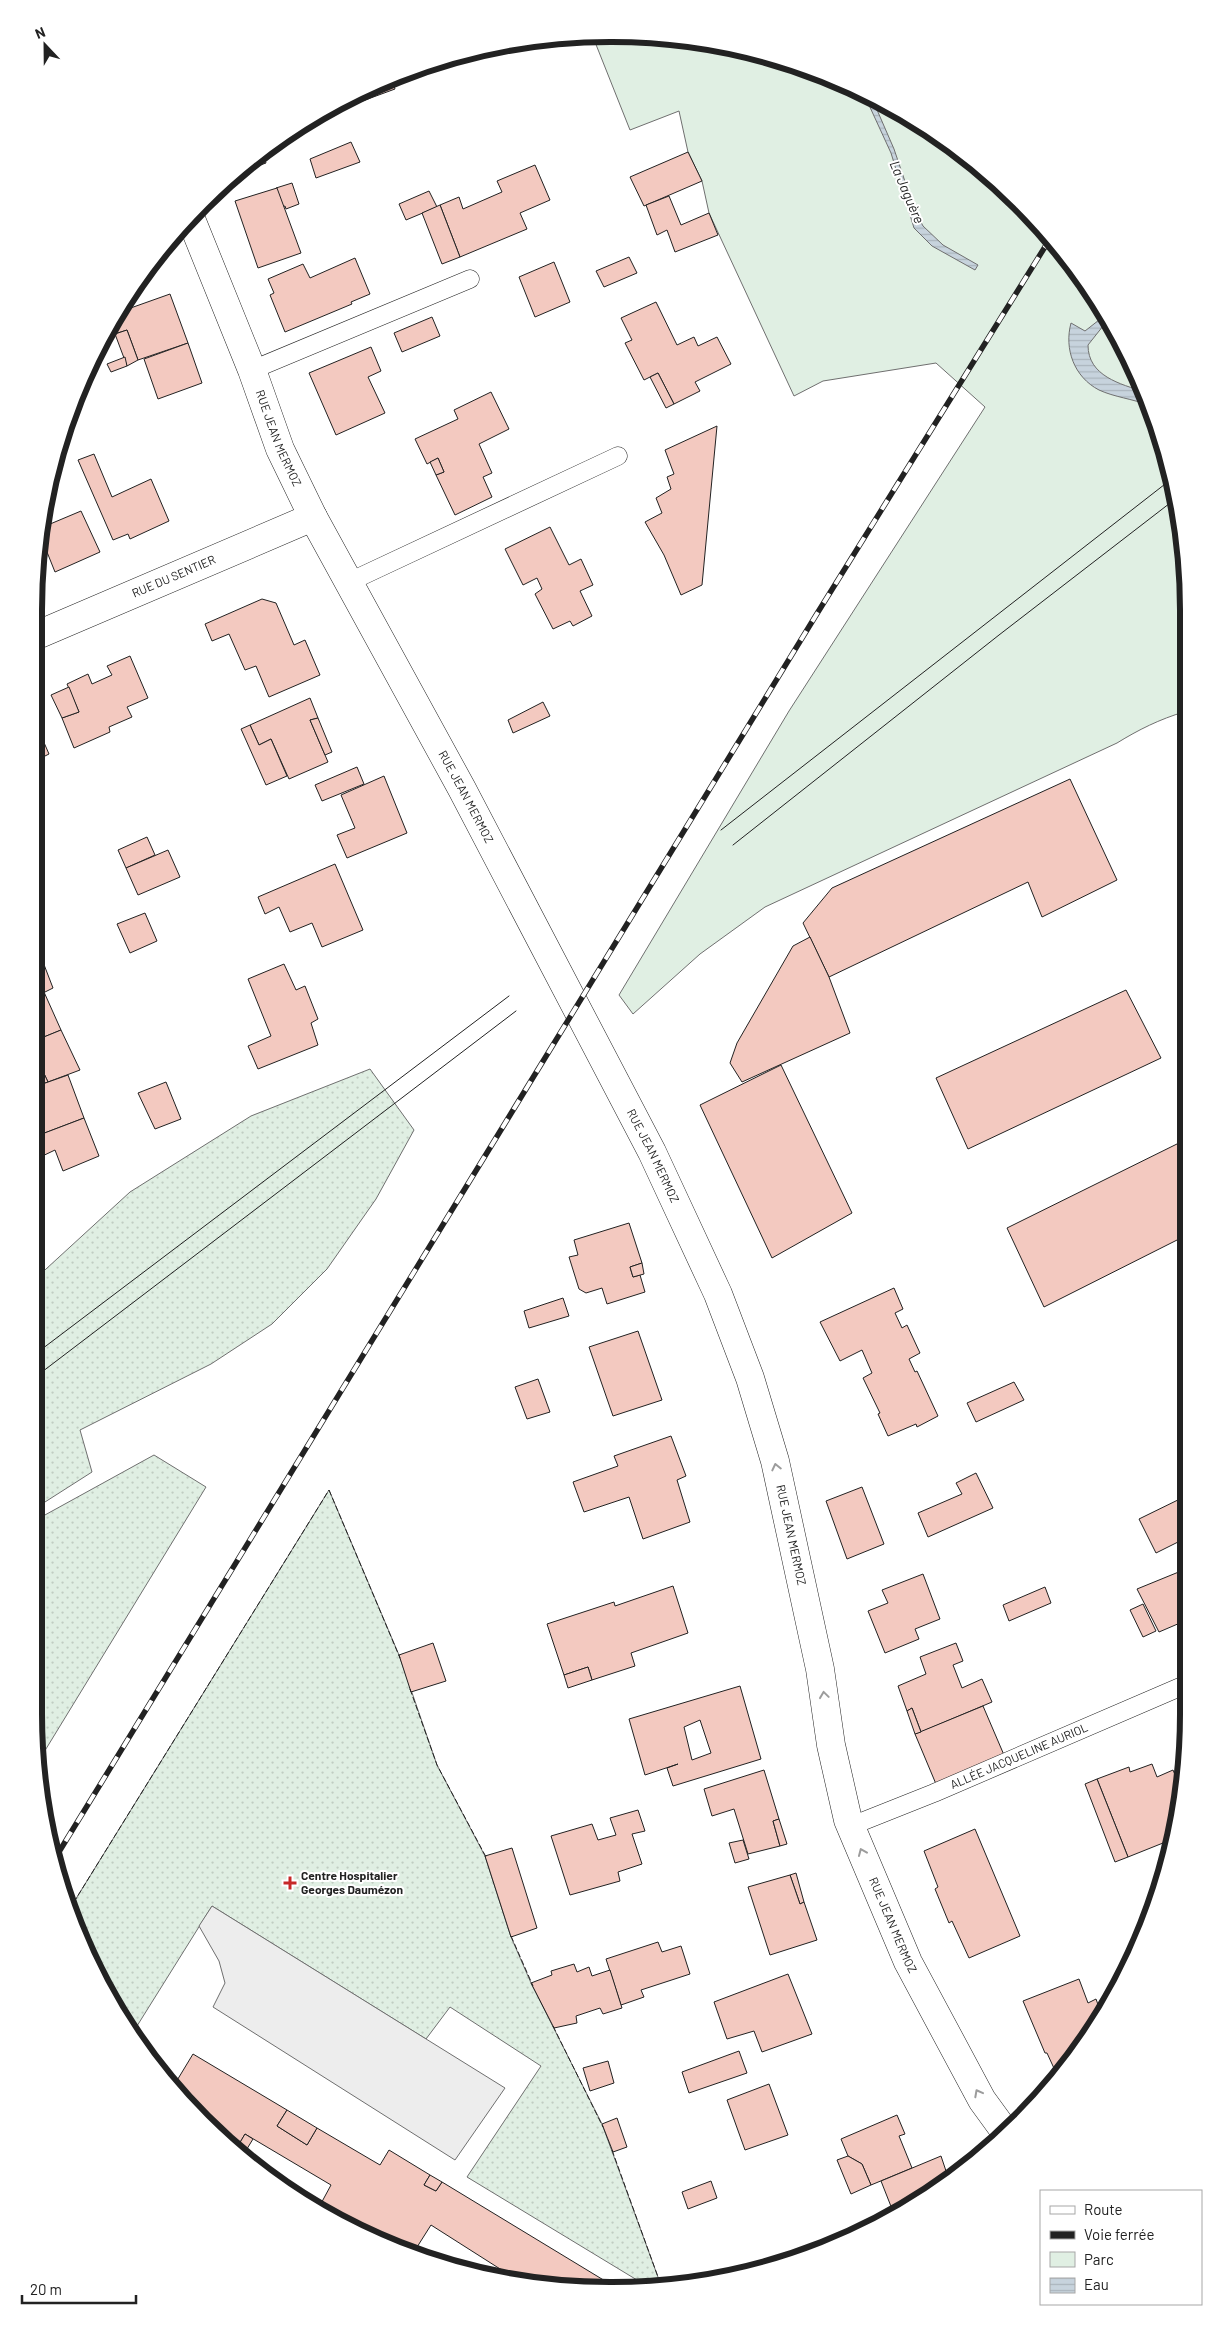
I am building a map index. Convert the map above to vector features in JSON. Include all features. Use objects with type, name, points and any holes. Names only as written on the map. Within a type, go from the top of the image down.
[{"type":"street","name":"RUE JEAN MERMOZ","points":[[194,226],[252,370],[280,450],[313,518],[462,789],[652,1152],[718,1294],[750,1378],[775,1461],[820,1669],[831,1745],[851,1826],[908,1962],[982,2100],[1001,2127]]},
{"type":"street","name":"RUE DU SENTIER","points":[[42,633],[313,518]]},
{"type":"lane","points":[[252,370],[470,279]]},
{"type":"lane","points":[[349,582],[618,456]]},
{"type":"lane","name":"ALLÉE JACQUELINE AURIOL","points":[[851,1826],[934,1793],[1180,1687]]},
{"type":"green space","points":[[611,42],[685,47],[722,53],[794,73],[862,101],[895,119],[927,138],[986,184],[1038,236],[1084,295],[1121,360],[1136,393],[1149,428],[1169,500],[1175,537],[1180,611],[1180,713],[1149,725],[1117,743],[765,907],[700,954],[633,1014],[619,995],[789,711],[985,407],[936,363],[823,381],[794,396],[709,213],[702,181],[688,152],[679,111],[630,130],[595,43]]},
{"type":"green space","points":[[370,1069],[414,1130],[376,1199],[327,1269],[272,1324],[211,1364],[80,1430],[92,1472],[42,1504],[42,1273],[130,1192],[251,1116]]},
{"type":"green space","points":[[154,1455],[206,1487],[44,1752],[42,1714],[42,1517]]},
{"type":"green space","name":"Centre Hospitalier Georges Daumézon","points":[[329,1490],[399,1655],[437,1765],[485,1856],[511,1937],[531,1983],[602,2124],[659,2280],[638,2281],[467,2177],[541,2066],[450,2007],[426,2039],[212,1906],[136,2027],[101,1965],[75,1901]]},
{"type":"shaded area","points":[[212,1906],[505,2088],[455,2160],[213,2007],[225,1983],[219,1961],[199,1926]]},
{"type":"water","name":"La Jaguère","points":[[869,105],[877,109],[894,149],[915,211],[923,226],[943,245],[978,265],[975,270],[932,246],[914,228],[891,153]]},
{"type":"water","points":[[1099,320],[1103,326],[1088,345],[1089,356],[1099,371],[1107,377],[1134,389],[1139,402],[1099,390],[1083,378],[1077,370],[1070,352],[1069,333],[1071,323],[1085,331]]},
{"type":"building","points":[[394,86],[395,89],[357,103],[360,101]]},
{"type":"building","points":[[351,142],[360,162],[316,178],[310,159]]},
{"type":"building","points":[[688,152],[702,181],[644,206],[630,177]]},
{"type":"building","points":[[535,165],[550,200],[520,213],[527,229],[460,257],[440,205],[459,197],[463,209],[502,192],[497,181]]},
{"type":"building","points":[[292,183],[299,204],[286,209],[285,206],[282,207],[276,188]]},
{"type":"building","points":[[277,188],[301,253],[258,268],[235,201]]},
{"type":"building","points":[[429,191],[437,207],[406,220],[399,204]]},
{"type":"building","points":[[669,196],[681,225],[709,213],[718,235],[675,252],[667,230],[657,235],[646,205]]},
{"type":"building","points":[[440,205],[460,257],[442,264],[422,213]]},
{"type":"building","points":[[629,257],[637,273],[604,287],[596,271]]},
{"type":"building","points":[[355,258],[370,294],[351,302],[352,304],[285,332],[270,295],[274,293],[268,279],[303,264],[310,278]]},
{"type":"building","points":[[554,262],[570,302],[535,317],[519,277]]},
{"type":"building","points":[[170,294],[188,343],[138,360],[127,330],[115,334],[130,308]]},
{"type":"building","points":[[656,302],[677,345],[694,337],[698,346],[717,337],[731,364],[695,382],[700,391],[674,404],[658,373],[644,380],[625,343],[632,340],[621,318]]},
{"type":"building","points":[[432,317],[440,336],[402,352],[394,333]]},
{"type":"building","points":[[127,330],[138,360],[127,366],[115,334]]},
{"type":"building","points":[[188,343],[202,383],[158,399],[144,359]]},
{"type":"building","points":[[371,347],[381,371],[368,377],[385,413],[336,435],[309,373]]},
{"type":"building","points":[[125,357],[127,366],[111,372],[107,364]]},
{"type":"building","points":[[658,373],[674,404],[666,408],[650,377]]},
{"type":"building","points":[[491,392],[509,429],[479,444],[492,473],[483,477],[492,497],[455,515],[436,475],[444,472],[438,458],[427,464],[415,439],[458,419],[454,410]]},
{"type":"building","points":[[717,426],[702,585],[681,595],[664,555],[645,522],[662,513],[656,498],[671,489],[667,477],[674,474],[665,450]]},
{"type":"building","points":[[94,454],[112,497],[151,479],[169,521],[130,539],[128,534],[113,540],[78,460]]},
{"type":"building","points":[[438,458],[444,472],[436,475],[430,462]]},
{"type":"building","points":[[81,511],[100,552],[55,572],[46,549],[49,524]]},
{"type":"building","points":[[550,527],[569,565],[581,559],[593,585],[580,591],[592,616],[573,626],[570,621],[553,629],[535,594],[542,589],[537,578],[523,585],[505,549]]},
{"type":"building","points":[[262,599],[276,603],[294,645],[305,640],[320,675],[269,697],[256,666],[245,670],[229,634],[212,641],[205,624]]},
{"type":"building","points":[[130,656],[148,698],[127,707],[132,717],[109,727],[110,732],[74,748],[62,718],[79,712],[67,684],[88,674],[92,684],[112,675],[107,666]]},
{"type":"building","points":[[69,687],[79,712],[62,718],[51,695]]},
{"type":"building","points":[[310,698],[318,718],[310,720],[328,762],[289,779],[271,739],[259,745],[250,725]]},
{"type":"building","points":[[543,702],[550,716],[513,733],[508,720]]},
{"type":"building","points":[[318,718],[332,752],[325,755],[310,720]]},
{"type":"building","points":[[250,725],[259,745],[271,739],[287,776],[266,785],[241,729]]},
{"type":"building","points":[[42,738],[49,754],[42,758]]},
{"type":"building","points":[[357,767],[364,784],[322,801],[315,785]]},
{"type":"building","points":[[384,776],[407,833],[347,858],[337,835],[355,828],[341,795]]},
{"type":"building","points":[[1070,779],[1117,880],[1042,917],[1028,882],[829,977],[803,923],[832,888]]},
{"type":"building","points":[[147,837],[155,855],[126,868],[118,850]]},
{"type":"building","points":[[168,850],[180,877],[138,895],[126,868]]},
{"type":"building","points":[[335,864],[363,930],[322,947],[312,923],[290,932],[279,907],[265,914],[258,897]]},
{"type":"building","points":[[145,913],[157,941],[130,953],[117,924]]},
{"type":"building","points":[[810,937],[829,977],[850,1033],[742,1082],[730,1063],[737,1043],[793,946]]},
{"type":"building","points":[[42,962],[53,988],[42,994]]},
{"type":"building","points":[[284,964],[296,990],[305,986],[318,1019],[311,1023],[318,1045],[258,1069],[248,1046],[271,1036],[248,979]]},
{"type":"building","points":[[1126,990],[1161,1058],[968,1149],[936,1078]]},
{"type":"building","points":[[44,992],[61,1030],[42,1038],[42,993]]},
{"type":"building","points":[[61,1030],[80,1070],[48,1082],[42,1070],[42,1038]]},
{"type":"building","points":[[781,1065],[852,1213],[772,1258],[700,1105]]},
{"type":"building","points":[[42,1069],[48,1082],[42,1084]]},
{"type":"building","points":[[68,1075],[84,1118],[42,1134],[42,1084]]},
{"type":"building","points":[[166,1082],[181,1119],[155,1129],[138,1093]]},
{"type":"building","points":[[84,1118],[99,1156],[63,1171],[55,1150],[42,1156],[42,1134]]},
{"type":"building","points":[[1180,1142],[1180,1239],[1044,1307],[1007,1228]]},
{"type":"building","points":[[629,1223],[642,1263],[630,1267],[633,1277],[640,1275],[645,1292],[607,1304],[602,1288],[586,1293],[579,1289],[569,1257],[578,1255],[574,1240]]},
{"type":"building","points":[[642,1263],[644,1274],[633,1277],[630,1267]]},
{"type":"building","points":[[894,1288],[903,1309],[895,1313],[902,1328],[907,1325],[920,1353],[909,1359],[915,1372],[917,1371],[938,1416],[917,1427],[916,1424],[888,1436],[878,1414],[880,1413],[863,1378],[872,1373],[862,1350],[840,1361],[820,1322]]},
{"type":"building","points":[[563,1298],[569,1316],[529,1328],[524,1311]]},
{"type":"building","points":[[638,1331],[662,1400],[613,1416],[589,1347]]},
{"type":"building","points":[[538,1379],[550,1412],[527,1419],[515,1387]]},
{"type":"building","points":[[1014,1382],[1024,1400],[976,1422],[967,1403]]},
{"type":"building","points":[[671,1436],[686,1476],[677,1480],[690,1522],[643,1539],[629,1497],[584,1512],[573,1482],[618,1466],[614,1456]]},
{"type":"building","points":[[976,1473],[993,1508],[928,1537],[918,1513],[962,1494],[956,1483]]},
{"type":"building","points":[[862,1487],[884,1544],[847,1559],[826,1501]]},
{"type":"building","points":[[1180,1499],[1180,1541],[1156,1553],[1139,1519]]},
{"type":"building","points":[[1180,1571],[1180,1623],[1159,1632],[1137,1589]]},
{"type":"building","points":[[923,1574],[940,1619],[915,1629],[919,1639],[885,1653],[868,1611],[888,1603],[882,1590]]},
{"type":"building","points":[[673,1586],[688,1633],[631,1653],[635,1666],[592,1680],[588,1667],[564,1675],[547,1624],[614,1602],[615,1606]]},
{"type":"building","points":[[1045,1587],[1051,1603],[1009,1621],[1003,1605]]},
{"type":"building","points":[[1143,1604],[1156,1631],[1143,1637],[1130,1610]]},
{"type":"building","points":[[433,1643],[446,1681],[411,1692],[399,1655]]},
{"type":"building","points":[[956,1643],[963,1661],[953,1665],[962,1688],[982,1679],[992,1702],[921,1732],[912,1708],[907,1711],[898,1686],[926,1674],[920,1657]]},
{"type":"building","points":[[588,1667],[592,1680],[568,1688],[564,1675]]},
{"type":"building","points":[[740,1686],[761,1759],[673,1786],[667,1768],[678,1764],[645,1775],[629,1719]],"holes":[[[700,1720],[711,1753],[692,1760],[684,1727]]]},
{"type":"building","points":[[983,1706],[1004,1755],[936,1784],[915,1734]]},
{"type":"building","points":[[912,1708],[921,1732],[915,1734],[907,1711]]},
{"type":"building","points":[[1152,1764],[1157,1777],[1173,1770],[1176,1777],[1165,1842],[1128,1857],[1097,1779],[1129,1767],[1130,1772]]},
{"type":"building","points":[[764,1770],[779,1819],[773,1821],[780,1846],[748,1854],[734,1809],[712,1816],[704,1789]]},
{"type":"building","points":[[1097,1779],[1128,1857],[1115,1862],[1085,1784]]},
{"type":"building","points":[[638,1810],[645,1831],[632,1834],[642,1864],[618,1872],[620,1881],[570,1895],[551,1836],[592,1824],[598,1840],[616,1835],[610,1818]]},
{"type":"building","points":[[779,1819],[787,1844],[780,1846],[773,1821]]},
{"type":"building","points":[[975,1829],[1020,1936],[969,1958],[952,1921],[949,1923],[935,1889],[938,1887],[924,1851]]},
{"type":"building","points":[[743,1840],[749,1859],[735,1863],[729,1843]]},
{"type":"building","points":[[512,1848],[537,1928],[511,1937],[485,1856]]},
{"type":"building","points":[[796,1873],[804,1902],[800,1904],[790,1875]]},
{"type":"building","points":[[790,1875],[800,1904],[804,1902],[817,1940],[770,1955],[748,1887]]},
{"type":"building","points":[[658,1942],[662,1952],[681,1946],[690,1974],[641,1990],[644,1997],[621,2005],[606,1959]]},
{"type":"building","points":[[574,1964],[577,1972],[589,1967],[592,1976],[610,1970],[622,2008],[603,2014],[600,2008],[576,2016],[577,2023],[554,2028],[531,1983],[552,1975],[551,1971]]},
{"type":"building","points":[[788,1974],[812,2034],[762,2052],[754,2031],[727,2039],[714,2002]]},
{"type":"building","points":[[1079,1979],[1088,2003],[1096,1999],[1098,2006],[1084,2030],[1054,2069],[1047,2053],[1045,2053],[1023,2001]]},
{"type":"building","points":[[739,2051],[747,2073],[689,2093],[682,2072]]},
{"type":"building","points":[[193,2054],[287,2110],[277,2126],[307,2145],[317,2128],[380,2165],[389,2150],[430,2175],[424,2185],[436,2191],[442,2182],[607,2282],[537,2278],[507,2273],[431,2225],[417,2248],[360,2224],[321,2203],[331,2185],[245,2134],[239,2144],[209,2116],[177,2080]]},
{"type":"building","points":[[608,2061],[614,2083],[590,2091],[583,2068]]},
{"type":"building","points":[[769,2084],[788,2135],[745,2150],[727,2100]]},
{"type":"building","points":[[287,2110],[317,2128],[307,2145],[277,2126]]},
{"type":"building","points":[[897,2115],[905,2134],[899,2136],[912,2168],[871,2185],[862,2164],[848,2156],[841,2139]]},
{"type":"building","points":[[617,2118],[627,2147],[613,2152],[602,2124]]},
{"type":"building","points":[[245,2134],[253,2139],[246,2150],[239,2144]]},
{"type":"building","points":[[848,2156],[862,2164],[871,2185],[851,2194],[837,2160]]},
{"type":"building","points":[[941,2156],[947,2173],[927,2187],[892,2208],[881,2181]]},
{"type":"building","points":[[430,2175],[442,2182],[436,2191],[424,2185]]},
{"type":"building","points":[[711,2181],[717,2198],[688,2209],[682,2192]]},
{"type":"tram line","points":[[721,830],[1165,484]]},
{"type":"tram line","points":[[733,845],[1170,503]]},
{"type":"tram line","points":[[42,1349],[509,996]]},
{"type":"tram line","points":[[42,1372],[516,1011]]},
{"type":"railway","points":[[60,1851],[818,612],[1046,245]]},
{"type":"fence","points":[[329,1490],[400,1658]]},
{"type":"fence","points":[[75,1901],[329,1490]]},
{"type":"fence","points":[[410,1689],[437,1765],[486,1857]]},
{"type":"fence","points":[[511,1936],[533,1986]]},
{"type":"fence","points":[[553,2026],[603,2127]]},
{"type":"fence","points":[[612,2150],[659,2280]]},
{"type":"place","name":"Centre Hospitalier Georges Daumézon","points":[[290,1883]]}]
